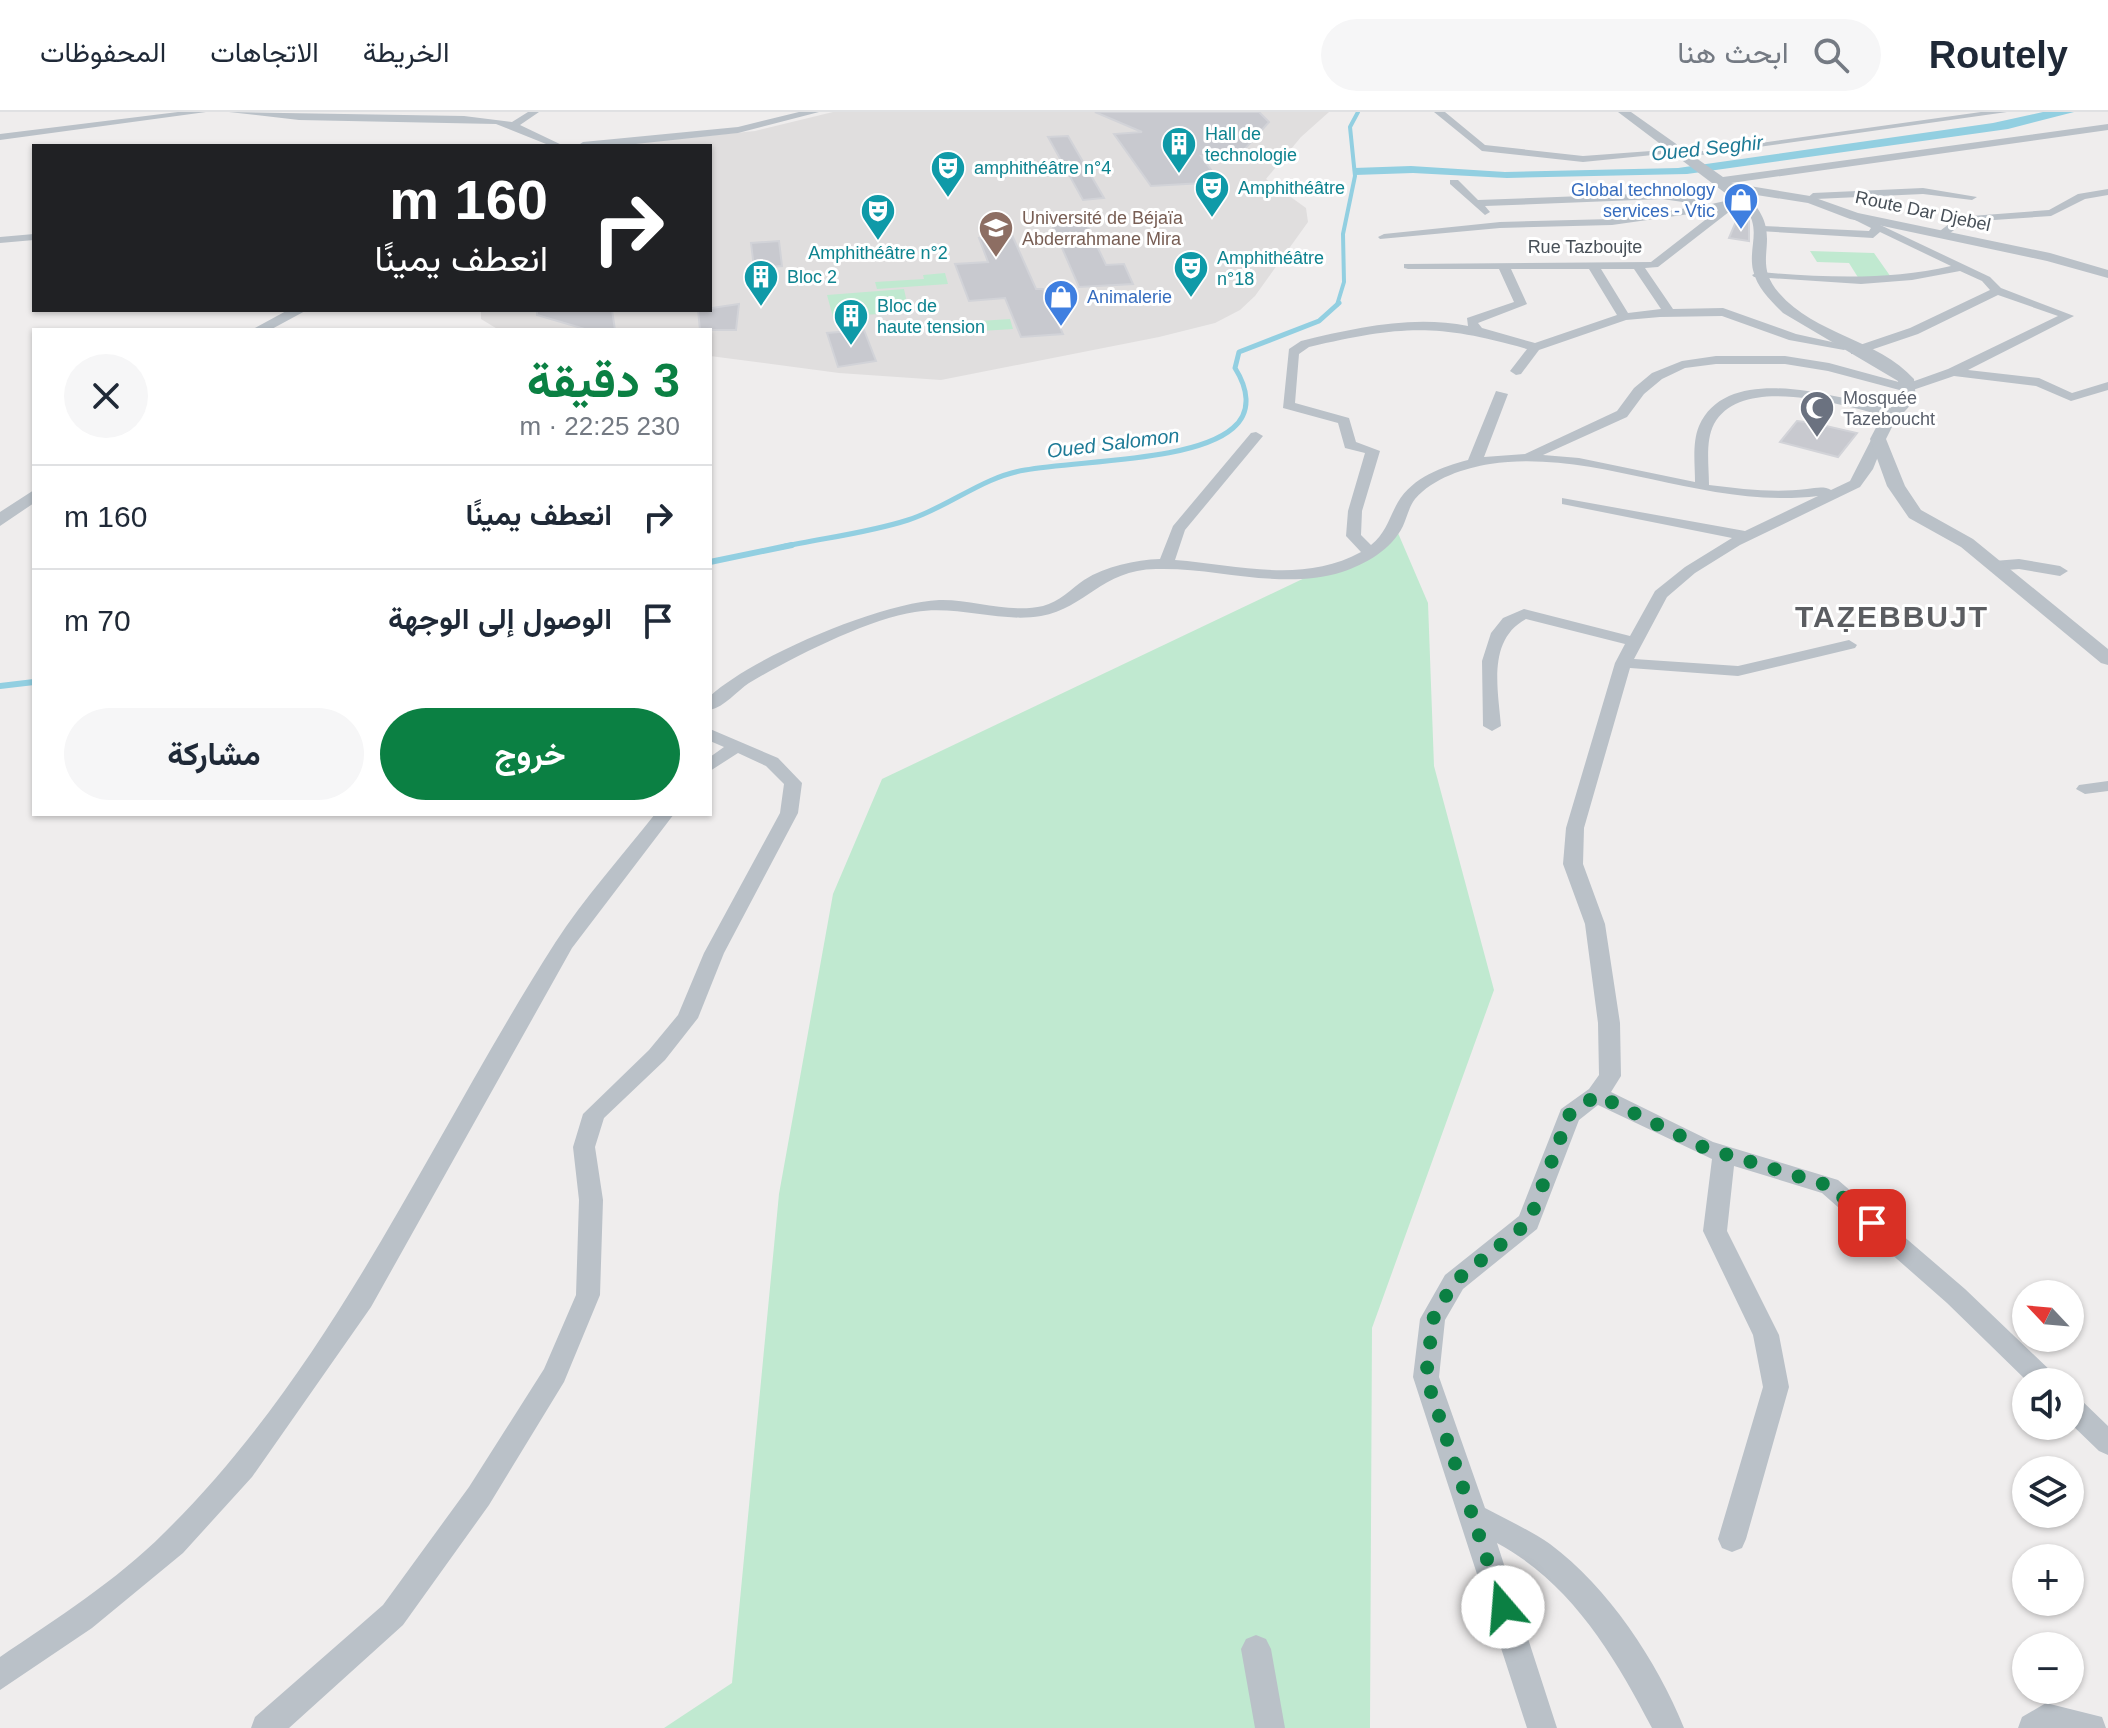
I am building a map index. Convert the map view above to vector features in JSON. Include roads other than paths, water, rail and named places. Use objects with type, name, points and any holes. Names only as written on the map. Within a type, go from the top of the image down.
[{"type":"street","points":[[90,112],[92,124]]},
{"type":"street","points":[[0,137],[201,112]]},
{"type":"street","points":[[234,112],[280,118],[340,115],[475,119],[511,127],[554,144]]},
{"type":"street","points":[[511,127],[534,112]]},
{"type":"street","points":[[612,143],[734,127],[798,112]]},
{"type":"street","points":[[602,144],[738,130],[813,112]]},
{"type":"street","points":[[1439,112],[1482,148],[1583,159],[1689,154],[2002,112]]},
{"type":"street","points":[[1624,112],[1689,154]]},
{"type":"street","points":[[1542,1728],[1426,1377],[1433,1319],[1454,1282],[1529,1222],[1569,1115],[1597,1095],[1610,1076],[1609,1023],[1595,924],[1573,864],[1575,828],[1623,663],[1661,594],[1690,570],[1747,536],[1855,484],[1893,414],[1908,399],[1906,379],[1891,367],[1849,349],[1802,321],[1774,296],[1758,275],[1757,253],[1763,229],[1756,213],[1638,112]]},
{"type":"street","points":[[1728,186],[2108,130]]},
{"type":"street","points":[[1384,237],[1500,225],[1612,222],[1707,209],[1728,186],[2059,134],[2108,130]]},
{"type":"street","points":[[1454,182],[1500,225]]},
{"type":"street","points":[[1909,183],[1923,191]]},
{"type":"street","name":"Route Dar Djebel","points":[[1728,186],[1810,200],[1855,216],[2050,257],[2108,274]]},
{"type":"street","name":"Rue Tazboujte","points":[[1408,266],[1654,265],[1717,219],[1728,186]]},
{"type":"street","points":[[1810,200],[1813,196],[1923,191],[1972,197]]},
{"type":"street","points":[[1942,234],[1962,219],[2051,213],[2082,196],[2108,192]]},
{"type":"street","points":[[1475,203],[1662,196],[1686,199],[1707,209]]},
{"type":"street","points":[[1528,457],[1604,425],[1622,414],[1639,391],[1657,376],[1682,365],[1716,360],[1785,360],[1829,367],[1907,388],[1953,372],[2068,316],[1997,291],[1986,279],[1855,216]]},
{"type":"street","points":[[1763,229],[1873,235],[1878,226]]},
{"type":"street","points":[[0,240],[32,237]]},
{"type":"street","points":[[1474,326],[1521,304],[1503,265]]},
{"type":"street","points":[[1593,265],[1624,317]]},
{"type":"street","points":[[1637,265],[1670,313]]},
{"type":"street","points":[[1758,275],[1893,282],[1919,279],[1963,267]]},
{"type":"street","points":[[1516,371],[1535,347],[1624,317],[1723,312],[1793,337],[1849,349],[1914,331],[1997,291]]},
{"type":"street","points":[[262,328],[296,312]]},
{"type":"street","points":[[1370,553],[1353,536],[1355,511],[1373,451],[1350,445],[1344,421],[1288,405],[1293,352],[1305,344],[1393,324],[1474,326],[1535,347]]},
{"type":"street","points":[[1953,372],[2039,382],[2071,397],[2108,386]]},
{"type":"street","points":[[1702,486],[1702,451],[1707,424],[1722,402],[1752,394],[1798,393],[1893,414]]},
{"type":"street","points":[[1474,464],[1501,394]]},
{"type":"street","points":[[1166,565],[1178,529],[1256,436]]},
{"type":"street","points":[[1878,439],[1896,486],[1915,514],[1938,530],[1967,543],[2108,659]]},
{"type":"street","points":[[712,702],[716,696],[761,670],[908,608],[974,605],[1039,612],[1068,602],[1094,581],[1131,568],[1166,565],[1286,576],[1343,567],[1370,553],[1392,532],[1409,497],[1422,486],[1451,470],[1474,464],[1528,457],[1567,459],[1702,486],[1783,496],[1855,484]]},
{"type":"street","points":[[0,521],[32,497]]},
{"type":"street","points":[[1567,501],[1747,536]]},
{"type":"street","points":[[1994,566],[2019,564],[2060,571]]},
{"type":"street","points":[[1492,726],[1489,651],[1509,619],[1524,614],[1635,642]]},
{"type":"street","points":[[1623,663],[1738,671],[1849,645]]},
{"type":"street","points":[[266,1728],[393,1615],[479,1496],[555,1374],[588,1295],[591,1200],[584,1147],[594,1114],[657,1055],[687,1018],[714,953],[789,813],[793,783],[772,762],[712,735]]},
{"type":"street","points":[[712,764],[736,746]]},
{"type":"street","points":[[2085,789],[2108,786]]},
{"type":"street","points":[[0,1675],[82,1618],[173,1544],[242,1468],[362,1300],[564,945],[663,816]]},
{"type":"street","points":[[1597,1095],[1724,1154],[1830,1186],[1956,1296],[2031,1368]]},
{"type":"street","points":[[1724,1154],[1715,1231],[1766,1335],[1776,1387],[1732,1539]]},
{"type":"street","points":[[2084,1420],[2108,1443]]},
{"type":"street","points":[[1474,1516],[1541,1555],[1585,1594],[1646,1684],[1669,1728]]},
{"type":"street","points":[[1256,1649],[1270,1728]]},
{"type":"street","points":[[2033,1728],[2046,1718],[2091,1728]]},
{"type":"water","points":[[2043,112],[2074,112],[2008,129],[1687,174],[1507,178],[1413,173],[1355,175],[1354,168],[1411,166],[1505,172],[1678,168],[1993,123]]},
{"type":"waterway","name":"Oued Salomon","points":[[1337,305],[1344,282],[1343,234],[1355,176],[1350,127],[1358,112]]},
{"type":"waterway","name":"Oued Salomon","points":[[786,546],[893,525],[938,508],[980,485],[1009,474],[1164,454],[1215,439],[1233,428],[1246,407],[1243,383],[1235,368],[1239,352],[1319,321],[1337,305]]},
{"type":"waterway","name":"Oued Salomon","points":[[786,546],[792,545]]},
{"type":"waterway","name":"Oued Salomon","points":[[712,562],[786,546]]},
{"type":"waterway","name":"Oued Salomon","points":[[782,547],[786,546]]},
{"type":"waterway","name":"Oued Salomon","points":[[0,686],[32,682]]},
{"type":"place","name":"Hall de technologie","points":[[1179,175]]},
{"type":"place","name":"amphithéâtre n°4","points":[[948,199]]},
{"type":"place","name":"Amphithéâtre","points":[[1212,219]]},
{"type":"place","name":"Global technology services - Vtic","points":[[1741,231]]},
{"type":"place","name":"Amphithéâtre n°2","points":[[878,242]]},
{"type":"place","name":"Université de Béjaïa Abderrahmane Mira","points":[[996,259]]},
{"type":"place","name":"Amphithéâtre n°18","points":[[1191,299]]},
{"type":"place","name":"Bloc 2","points":[[761,308]]},
{"type":"place","name":"Animalerie","points":[[1061,328]]},
{"type":"place","name":"Bloc de haute tension","points":[[851,347]]},
{"type":"place","name":"Mosquée Tazeboucht","points":[[1817,439]]},
{"type":"district","name":"TAẒEBBUJT","points":[[1892,616]]},
{"type":"water label","name":"Oued Seghir","points":[[1707,148]]}]
